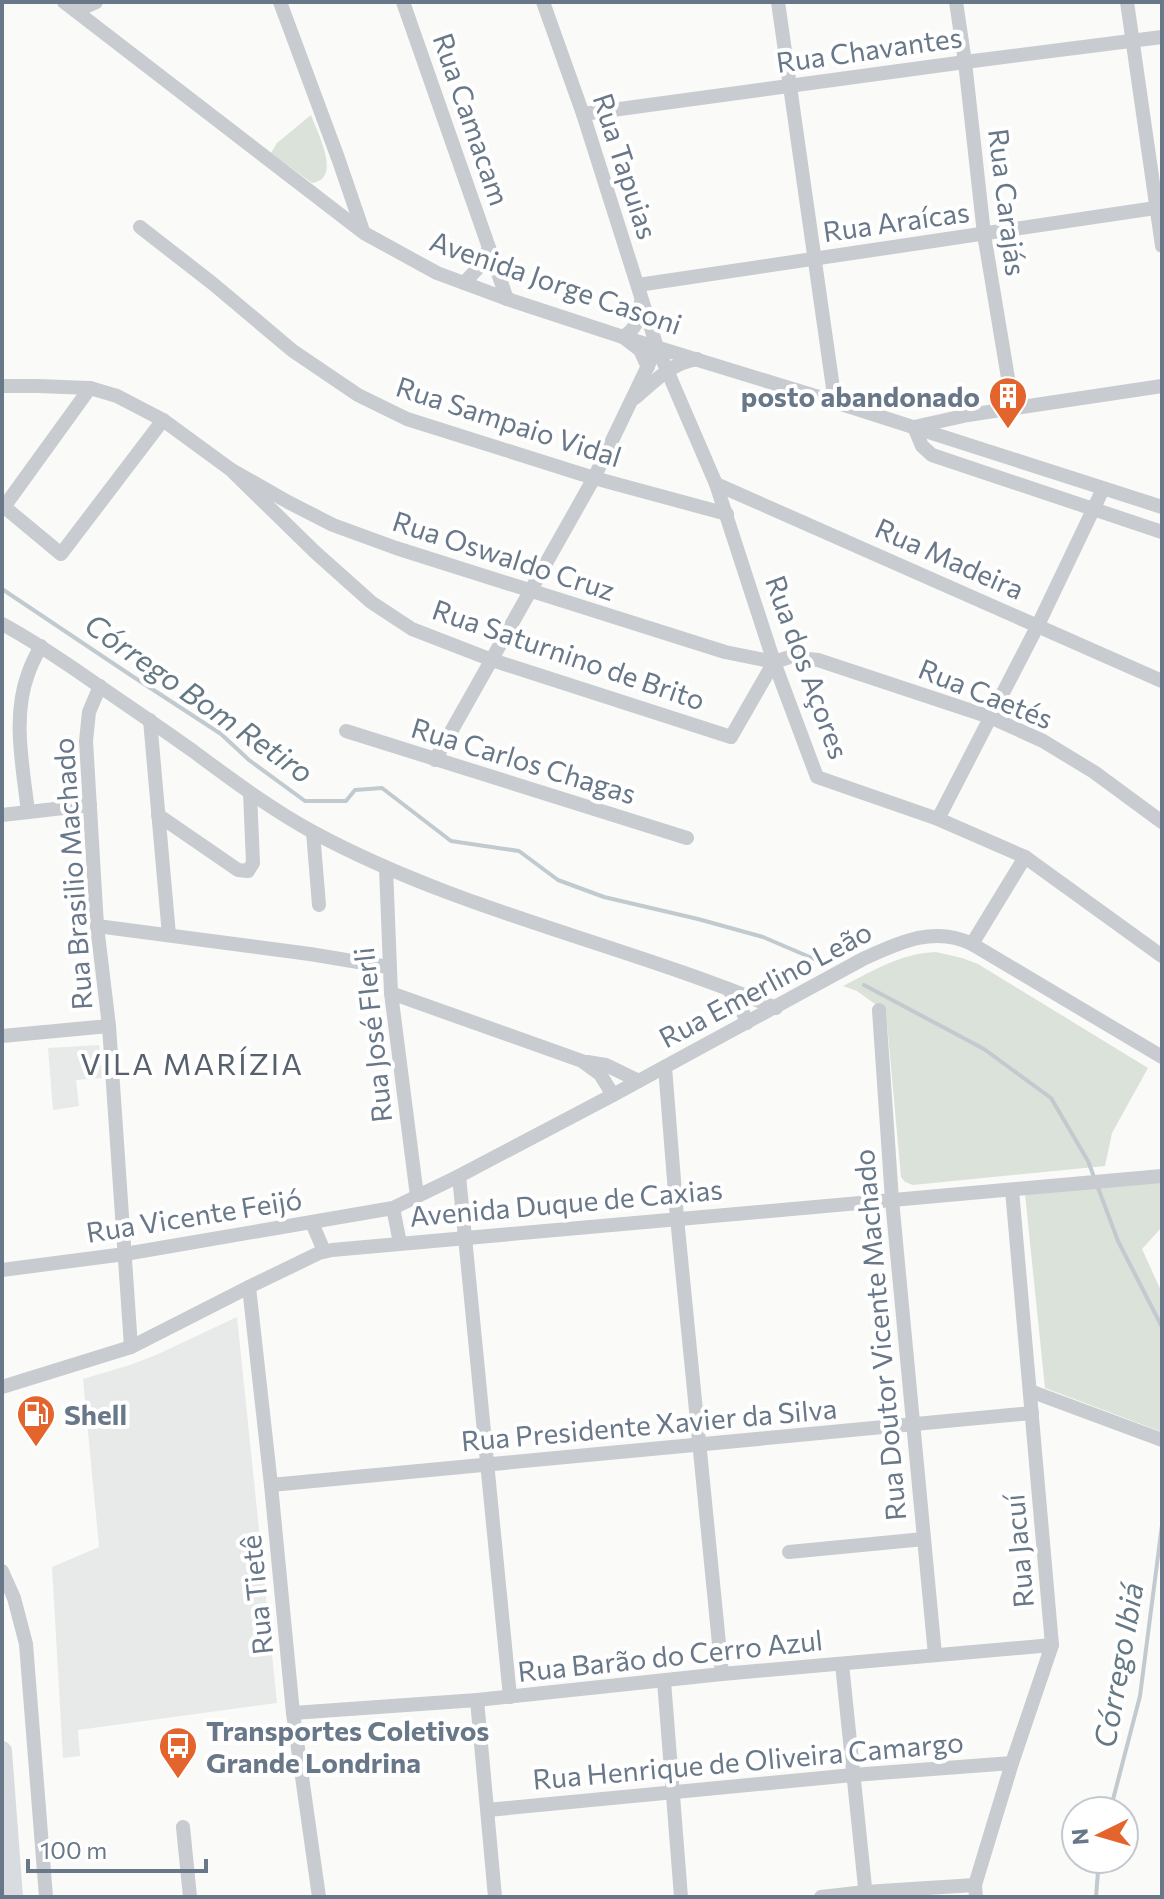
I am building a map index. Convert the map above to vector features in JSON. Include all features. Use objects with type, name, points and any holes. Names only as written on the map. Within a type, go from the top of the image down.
[{"type":"highway","points":[[2,1751],[13,1897]]},
{"type":"street","points":[[70,7],[96,2]]},
{"type":"street","points":[[280,2],[364,233]]},
{"type":"street","name":"Rua Camacam","points":[[403,2],[507,299]]},
{"type":"street","name":"Rua Tapuias","points":[[543,2],[583,114],[657,347]]},
{"type":"street","points":[[778,2],[835,402]]},
{"type":"street","name":"Rua Carajás","points":[[956,2],[984,234],[1013,408]]},
{"type":"street","points":[[1127,2],[1160,207],[1162,246]]},
{"type":"street","name":"Avenida Jorge Casoni","points":[[70,7],[364,233],[437,273],[623,337],[1162,507]]},
{"type":"street","name":"Rua Chavantes","points":[[583,114],[1162,37]]},
{"type":"street","name":"Rua Araícas","points":[[640,291],[814,259],[1160,207]]},
{"type":"street","name":"Rua Sampaio Vidal","points":[[140,227],[293,351],[358,395],[407,419],[594,478],[727,514]]},
{"type":"street","points":[[464,283],[479,267],[489,248]]},
{"type":"street","points":[[640,291],[638,322],[623,337],[640,350],[648,367]]},
{"type":"street","points":[[435,760],[594,478],[657,347]]},
{"type":"street","name":"Rua dos Açores","points":[[657,347],[716,484],[774,662],[817,777],[938,819],[1025,857],[1162,956]]},
{"type":"street","points":[[631,401],[667,371],[697,359]]},
{"type":"street","name":"Rua Saturnino de Brito","points":[[2,386],[90,388],[117,396],[163,420],[230,469],[371,602],[412,629],[492,660],[731,737],[774,662]]},
{"type":"street","points":[[1162,386],[1013,408],[914,427],[922,446],[932,455],[1162,532]]},
{"type":"street","points":[[90,388],[3,506],[61,554],[163,420]]},
{"type":"street","name":"Rua Oswaldo Cruz","points":[[230,469],[333,525],[396,548],[709,648],[774,662]]},
{"type":"street","name":"Rua Madeira","points":[[716,484],[1162,681]]},
{"type":"street","points":[[938,819],[1038,625],[1103,489]]},
{"type":"street","points":[[2,624],[41,646],[250,793],[313,832],[386,868],[476,903],[726,987],[776,1008]]},
{"type":"street","points":[[28,812],[21,703],[27,676],[41,646]]},
{"type":"street","name":"Rua Caetés","points":[[774,662],[790,657],[818,660],[990,717],[1043,741],[1094,772],[1162,822]]},
{"type":"street","name":"Rua Brasilio Machado","points":[[100,686],[86,726],[97,926],[109,1026],[131,1347]]},
{"type":"street","points":[[150,720],[169,935]]},
{"type":"street","name":"Rua Carlos Chagas","points":[[346,731],[687,838]]},
{"type":"street","points":[[158,815],[238,870],[248,871],[253,863],[250,793]]},
{"type":"street","points":[[2,815],[90,805]]},
{"type":"street","points":[[313,832],[319,905]]},
{"type":"street","points":[[972,944],[1025,857]]},
{"type":"street","name":"Rua José FIerli","points":[[386,868],[388,967],[417,1196]]},
{"type":"street","points":[[97,926],[388,967]]},
{"type":"street","name":"Rua Emerlino Leão","points":[[393,1208],[613,1095],[863,959],[892,946],[932,935],[957,936],[1162,1057]]},
{"type":"street","points":[[726,987],[740,1005],[747,1023]]},
{"type":"street","points":[[391,993],[582,1061],[606,1065],[639,1081]]},
{"type":"street","name":"Rua Doutor Vicente Machado","points":[[879,1010],[892,1200],[935,1655]]},
{"type":"street","points":[[2,1036],[109,1026]]},
{"type":"street","points":[[582,1061],[600,1074],[613,1095]]},
{"type":"street","points":[[665,1067],[722,1674]]},
{"type":"street","points":[[459,1176],[510,1697]]},
{"type":"street","name":"Avenida Duque de Caxias","points":[[2,1387],[131,1347],[324,1251],[1162,1176]]},
{"type":"street","name":"Rua Jacuí","points":[[976,1891],[1012,1763],[1052,1645],[1012,1190]]},
{"type":"street","points":[[393,1208],[400,1243]]},
{"type":"street","name":"Rua Vicente Feijó","points":[[2,1270],[125,1254],[393,1208]]},
{"type":"street","points":[[312,1223],[324,1251]]},
{"type":"street","name":"Rua Tietê","points":[[249,1287],[293,1713],[319,1897]]},
{"type":"street","points":[[1030,1391],[1162,1440]]},
{"type":"street","name":"Rua Presidente Xavier da Silva","points":[[271,1485],[1032,1413]]},
{"type":"street","points":[[789,1552],[924,1539]]},
{"type":"street","points":[[2,1571],[14,1598],[26,1644],[46,1897]]},
{"type":"street","name":"Rua Barão do Cerro Azul","points":[[293,1713],[477,1700],[722,1674],[1052,1645]]},
{"type":"street","points":[[842,1664],[865,1895]]},
{"type":"street","points":[[664,1681],[681,1897]]},
{"type":"street","points":[[477,1700],[495,1897]]},
{"type":"street","name":"Rua Henrique de Oliveira Camargo","points":[[488,1810],[1012,1763]]},
{"type":"street","points":[[183,1827],[190,1897]]},
{"type":"street","points":[[821,1897],[976,1891]]},
{"type":"shaded area","points":[[311,115],[327,164],[321,180],[312,183],[271,153],[277,143]]},
{"type":"shaded area","points":[[936,952],[978,964],[1148,1068],[1112,1133],[1105,1166],[913,1185],[901,1177],[886,1012],[857,991],[843,986],[899,959]]},
{"type":"shaded area","points":[[99,1045],[103,1078],[76,1080],[79,1106],[53,1110],[48,1048]]},
{"type":"shaded area","points":[[1162,1182],[1162,1227],[1142,1249],[1162,1293],[1162,1432],[1045,1388],[1025,1194]]},
{"type":"shaded area","points":[[237,1317],[277,1703],[78,1730],[80,1756],[63,1758],[52,1567],[99,1547],[83,1379],[156,1355]]},
{"type":"waterway","name":"Córrego Bom Retiro","points":[[2,589],[221,734],[249,760],[305,801],[346,801],[355,790],[382,788],[451,841],[519,851],[558,880],[604,897],[763,937],[819,961]]},
{"type":"waterway","name":"Córrego Bom Retiro","points":[[864,985],[984,1049],[1051,1098],[1088,1161],[1118,1241],[1162,1327]]},
{"type":"waterway","name":"Córrego Ibiá","points":[[1114,1795],[1140,1696],[1162,1525]]},
{"type":"waterway","name":"Córrego Ibiá","points":[[1096,1897],[1098,1875]]},
{"type":"place","name":"posto abandonado","points":[[1008,430]]},
{"type":"place","name":"Shell","points":[[36,1448]]},
{"type":"place","name":"Transportes Coletivos Grande Londrina","points":[[178,1780]]},
{"type":"district","name":"VILA MARÍZIA","points":[[192,1062]]}]
